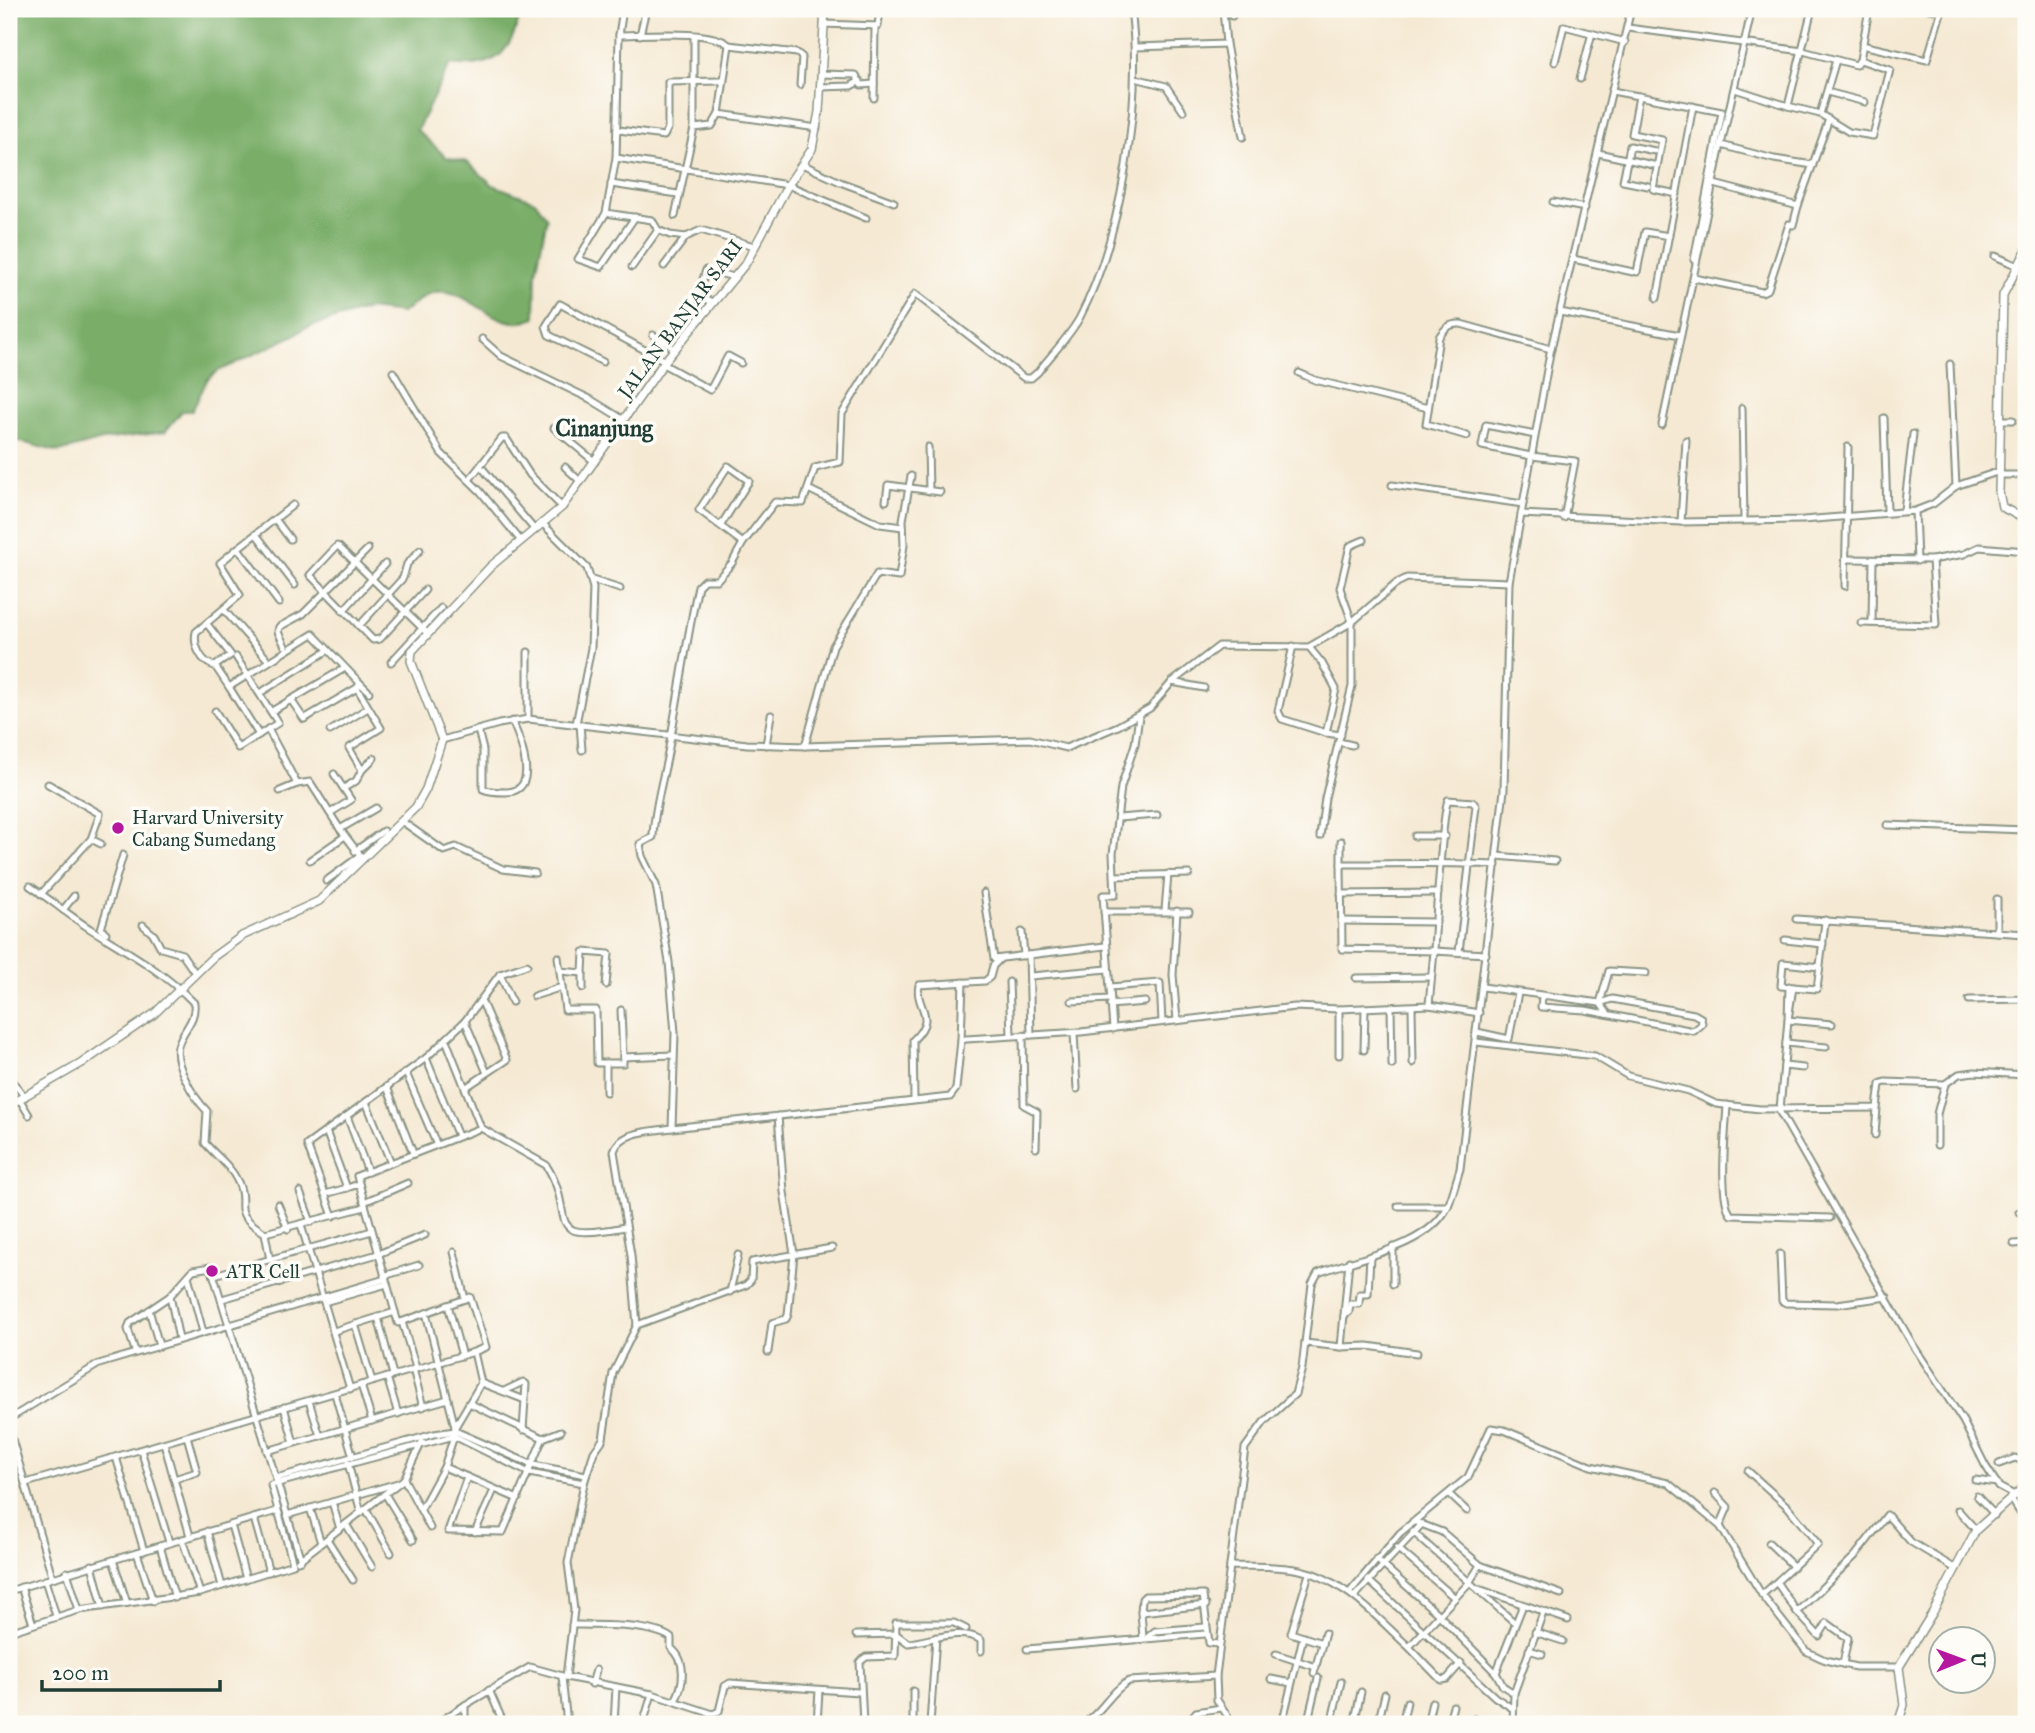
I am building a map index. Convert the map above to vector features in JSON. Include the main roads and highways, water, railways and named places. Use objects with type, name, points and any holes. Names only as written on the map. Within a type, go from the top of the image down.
[{"type":"place","name":"Harvard University Cabang Sumedang","points":[[118,828]]},
{"type":"place","name":"ATR Cell","points":[[212,1271]]},
{"type":"district","name":"Cinanjung","points":[[604,428]]}]
